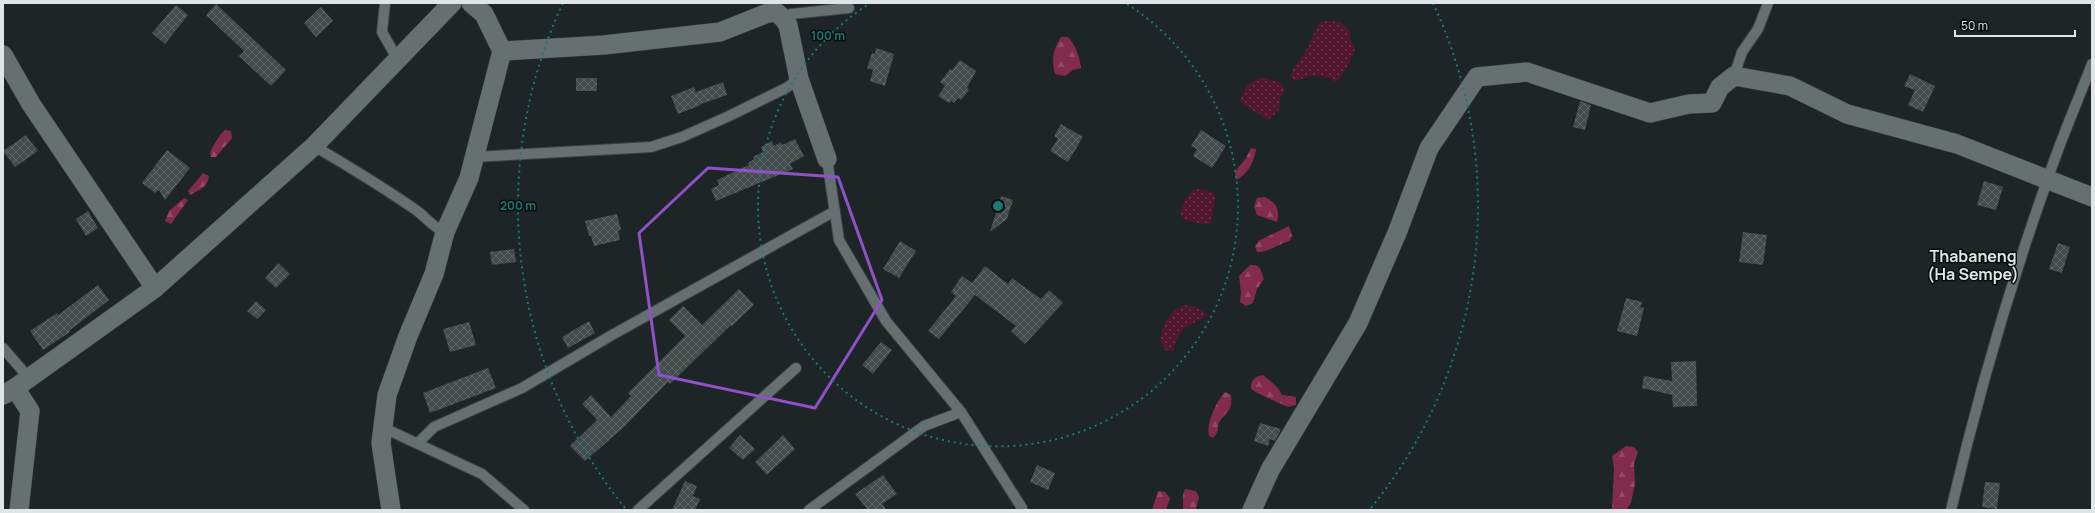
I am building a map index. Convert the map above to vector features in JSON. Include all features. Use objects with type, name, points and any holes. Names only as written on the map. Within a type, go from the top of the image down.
[{"type":"street","points":[[19,510],[30,412],[16,387],[154,288],[314,146],[452,3]]},
{"type":"street","points":[[392,510],[381,443],[387,395],[408,336],[434,274],[445,232],[469,178],[502,51],[484,14],[471,3]]},
{"type":"street","points":[[502,51],[604,45],[720,32],[768,13],[776,12],[788,25],[799,79],[827,159]]},
{"type":"street","points":[[3,55],[31,104],[154,288]]},
{"type":"street","points":[[1252,510],[1270,470],[1358,323],[1394,239],[1429,148],[1477,77],[1527,72],[1650,113],[1689,104],[1712,103],[1720,87],[1734,76],[1790,86],[1847,114],[1957,144],[2092,197]]},
{"type":"lane","points":[[385,3],[382,32],[398,60]]},
{"type":"lane","points":[[1734,76],[1742,52],[1758,29],[1768,3]]},
{"type":"lane","points":[[783,18],[805,12],[849,8]]},
{"type":"lane","points":[[1951,510],[1966,443],[2026,242],[2047,179],[2092,64]]},
{"type":"lane","points":[[474,157],[651,147],[682,137],[729,116],[786,88],[799,79]]},
{"type":"lane","points":[[314,146],[366,176],[418,211],[434,228],[445,232]]},
{"type":"lane","points":[[827,159],[839,240],[886,321],[962,412],[1022,508]]},
{"type":"lane","points":[[418,444],[434,427],[522,388],[612,335],[835,211]]},
{"type":"lane","points":[[3,348],[16,387]]},
{"type":"lane","points":[[638,510],[796,368]]},
{"type":"lane","points":[[809,510],[924,426],[962,412]]},
{"type":"lane","points":[[384,428],[482,474],[524,510]]},
{"type":"highlighted area","points":[[708,168],[838,177],[882,300],[815,408],[659,375],[639,233]]},
{"type":"shaded area","points":[[1320,22],[1341,22],[1351,32],[1349,37],[1355,49],[1342,75],[1336,82],[1321,76],[1312,76],[1297,81],[1290,77],[1308,47]]},
{"type":"shaded area","points":[[1263,78],[1279,82],[1286,89],[1280,98],[1279,110],[1268,120],[1240,102],[1247,86],[1258,79]]},
{"type":"shaded area","points":[[1194,189],[1202,189],[1214,193],[1215,199],[1211,223],[1202,224],[1185,220],[1180,213],[1185,200]]},
{"type":"shaded area","points":[[1184,305],[1196,307],[1208,315],[1182,331],[1173,351],[1165,350],[1160,340],[1165,323],[1174,311]]},
{"type":"green space","points":[[1061,37],[1068,37],[1073,44],[1079,56],[1081,68],[1073,70],[1065,76],[1055,74],[1053,64],[1056,46]]},
{"type":"green space","points":[[225,130],[231,131],[232,138],[216,157],[211,157],[210,152]]},
{"type":"green space","points":[[1251,148],[1256,149],[1252,163],[1244,175],[1236,180],[1235,172],[1246,158]]},
{"type":"green space","points":[[203,173],[209,176],[207,183],[205,186],[190,195],[188,191]]},
{"type":"green space","points":[[1265,197],[1276,207],[1278,213],[1277,222],[1257,215],[1254,207],[1257,198]]},
{"type":"green space","points":[[184,198],[188,200],[171,224],[165,221],[169,211]]},
{"type":"green space","points":[[1289,226],[1292,235],[1290,241],[1266,251],[1257,252],[1255,246],[1260,240]]},
{"type":"green space","points":[[1250,265],[1255,265],[1260,268],[1264,279],[1257,289],[1253,303],[1246,306],[1240,302],[1241,292],[1239,276]]},
{"type":"green space","points":[[1263,375],[1276,386],[1282,395],[1296,397],[1296,405],[1288,407],[1251,389],[1251,384],[1254,379]]},
{"type":"green space","points":[[1225,392],[1231,395],[1230,408],[1219,423],[1217,433],[1213,438],[1209,436],[1208,431],[1210,419],[1218,401]]},
{"type":"green space","points":[[1626,446],[1634,447],[1638,452],[1634,464],[1635,484],[1631,503],[1626,510],[1612,510],[1614,468],[1612,456]]},
{"type":"green space","points":[[1185,489],[1196,491],[1199,497],[1196,509],[1183,510],[1183,495]]},
{"type":"green space","points":[[1158,491],[1165,492],[1170,498],[1166,510],[1152,510]]},
{"type":"building","points":[[216,4],[286,70],[271,86],[239,56],[244,51],[206,15]]},
{"type":"building","points":[[176,5],[188,15],[165,44],[152,33]]},
{"type":"building","points":[[321,7],[333,21],[316,37],[304,23]]},
{"type":"building","points":[[876,48],[894,54],[885,86],[870,81],[873,70],[867,68],[872,53],[875,54]]},
{"type":"building","points":[[960,60],[976,71],[967,88],[969,90],[961,100],[958,98],[954,103],[951,101],[949,103],[938,96],[945,86],[940,82],[950,69],[952,70]]},
{"type":"building","points":[[1910,74],[1935,86],[1923,112],[1908,105],[1915,90],[1904,86]]},
{"type":"building","points":[[576,78],[597,78],[597,91],[576,91]]},
{"type":"building","points":[[723,82],[727,95],[678,114],[671,96],[694,87],[696,92]]},
{"type":"building","points":[[1580,101],[1591,105],[1585,130],[1573,127]]},
{"type":"building","points":[[1061,124],[1083,137],[1068,162],[1050,151],[1058,139],[1054,136]]},
{"type":"building","points":[[1201,130],[1226,146],[1212,168],[1193,156],[1197,149],[1191,146]]},
{"type":"building","points":[[26,135],[38,151],[15,167],[3,151]]},
{"type":"building","points":[[795,139],[804,156],[790,164],[793,169],[716,201],[711,189],[719,185],[717,180],[749,165],[748,163],[754,159],[753,157],[763,152],[761,147],[772,141],[774,146],[781,142],[782,145]]},
{"type":"building","points":[[167,150],[190,168],[165,200],[159,190],[155,193],[142,183]]},
{"type":"building","points":[[1984,181],[2003,187],[1996,210],[1977,205]]},
{"type":"building","points":[[1001,196],[1013,200],[1007,219],[990,232]]},
{"type":"building","points":[[88,211],[98,228],[86,236],[76,219]]},
{"type":"building","points":[[617,214],[621,230],[618,231],[620,240],[594,246],[591,236],[589,236],[585,221]]},
{"type":"building","points":[[1743,232],[1767,235],[1763,265],[1739,262]]},
{"type":"building","points":[[900,241],[916,251],[899,278],[883,269]]},
{"type":"building","points":[[2058,243],[2070,247],[2062,273],[2049,269]]},
{"type":"building","points":[[514,249],[516,262],[492,265],[490,252]]},
{"type":"building","points":[[278,263],[290,274],[276,288],[265,278]]},
{"type":"building","points":[[985,266],[1008,284],[1012,278],[1041,299],[1049,290],[1063,303],[1025,344],[1011,331],[1016,326],[975,295],[939,339],[928,331],[956,296],[951,292],[962,276],[972,283]]},
{"type":"building","points":[[98,285],[109,300],[69,331],[70,332],[43,350],[30,331],[57,313],[58,315]]},
{"type":"building","points":[[739,289],[754,305],[670,384],[668,382],[623,428],[585,461],[570,446],[597,420],[582,404],[591,395],[611,417],[631,396],[628,393],[685,336],[669,320],[683,306],[702,325]]},
{"type":"building","points":[[1626,298],[1642,302],[1640,307],[1644,308],[1637,336],[1617,331]]},
{"type":"building","points":[[256,301],[266,310],[257,319],[247,311]]},
{"type":"building","points":[[589,321],[595,333],[568,348],[562,337]]},
{"type":"building","points":[[469,322],[476,345],[450,352],[443,329]]},
{"type":"building","points":[[881,342],[892,350],[873,374],[862,365]]},
{"type":"building","points":[[1696,361],[1697,406],[1673,407],[1672,395],[1642,388],[1644,376],[1672,381],[1671,362]]},
{"type":"building","points":[[488,368],[496,388],[430,413],[423,393]]},
{"type":"building","points":[[1260,423],[1281,429],[1275,441],[1270,439],[1268,446],[1254,441]]},
{"type":"building","points":[[740,435],[755,449],[743,460],[729,448]]},
{"type":"building","points":[[783,435],[795,449],[767,475],[755,462]]},
{"type":"building","points":[[1037,465],[1055,473],[1048,490],[1030,482]]},
{"type":"building","points":[[883,475],[897,494],[882,504],[887,510],[868,510],[855,494]]},
{"type":"building","points":[[685,481],[697,486],[693,496],[700,499],[695,510],[672,510]]},
{"type":"building","points":[[1985,482],[2000,483],[1997,509],[1982,507]]},
{"type":"district","name":"Thabaneng (Ha Sempe)","points":[[1973,265]]}]
